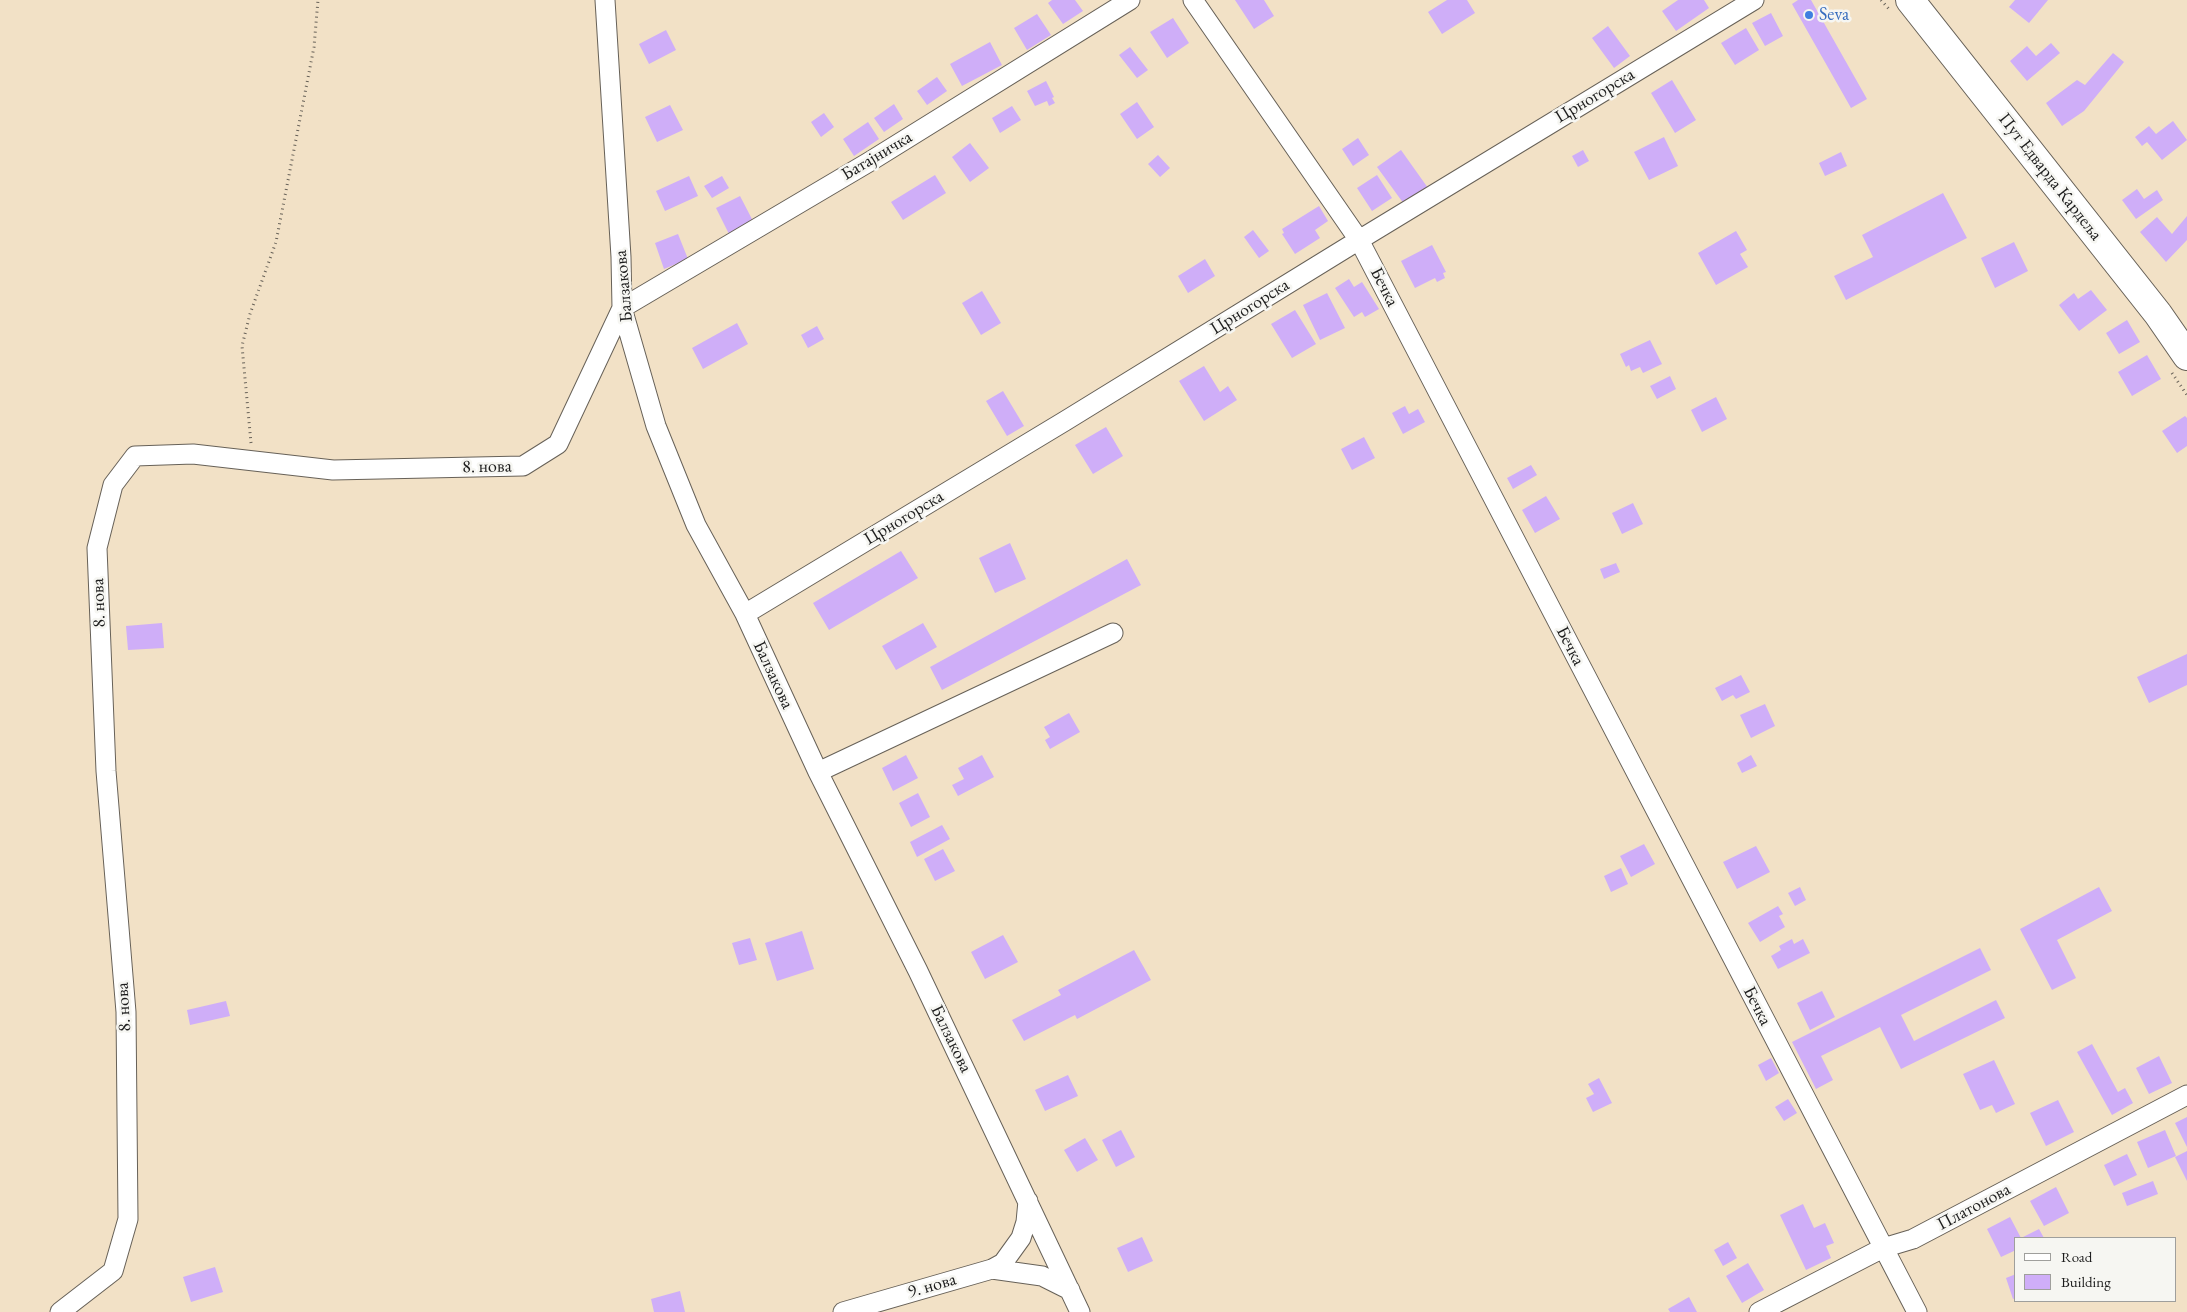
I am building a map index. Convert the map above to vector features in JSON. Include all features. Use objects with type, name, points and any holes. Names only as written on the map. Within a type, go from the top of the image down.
[{"type":"main road","name":"Пут Едварда Кардеља","points":[[1910,0],[2158,314],[2187,356]]},
{"type":"street","name":"Балзакова","points":[[605,0],[621,247],[622,308],[656,426],[696,525],[744,614],[818,772],[918,971],[1080,1312]]},
{"type":"street","name":"Батајничка","points":[[622,308],[868,162],[1130,0]]},
{"type":"street","name":"Бечка","points":[[1193,0],[1359,240],[1917,1312]]},
{"type":"street","name":"Црногорска","points":[[744,614],[1057,426],[1754,0]]},
{"type":"street","name":"8. нова","points":[[60,1312],[113,1271],[128,1219],[126,1012],[106,772],[96,548],[113,485],[134,456],[193,454],[332,470],[523,466],[558,444],[622,308]]},
{"type":"street","points":[[818,772],[1113,633]]},
{"type":"street","name":"Платонова","points":[[1759,1312],[1883,1248],[1913,1239],[2187,1095]]},
{"type":"street","name":"9. нова","points":[[843,1312],[992,1269],[1003,1263],[1020,1238],[1026,1222],[1028,1200]]},
{"type":"street","name":"9. нова","points":[[992,1269],[1042,1276],[1070,1290]]},
{"type":"path","points":[[253,461],[242,346],[250,314],[276,242],[314,47],[318,0]]},
{"type":"building","points":[[1052,0],[1075,0],[1083,11],[1063,24],[1048,3]]},
{"type":"building","points":[[1235,0],[1264,0],[1274,16],[1254,29]]},
{"type":"building","points":[[1447,0],[1467,0],[1475,13],[1442,34],[1428,12]]},
{"type":"building","points":[[1678,0],[1704,0],[1709,8],[1676,31],[1662,11]]},
{"type":"building","points":[[1798,0],[1811,0],[1867,99],[1851,108],[1792,4]]},
{"type":"building","points":[[2015,0],[2048,0],[2029,23],[2009,7]]},
{"type":"building","points":[[1771,13],[1783,36],[1765,46],[1752,23]]},
{"type":"building","points":[[1037,14],[1051,35],[1027,50],[1014,28]]},
{"type":"building","points":[[1173,18],[1189,43],[1167,58],[1150,32]]},
{"type":"building","points":[[1608,26],[1630,56],[1614,68],[1592,38]]},
{"type":"building","points":[[1746,28],[1759,50],[1735,65],[1721,43]]},
{"type":"building","points":[[666,30],[676,50],[649,64],[639,44]]},
{"type":"building","points":[[990,42],[1002,65],[962,86],[950,64]]},
{"type":"building","points":[[2051,43],[2060,53],[2027,81],[2010,61],[2027,46],[2036,56]]},
{"type":"building","points":[[1130,47],[1148,70],[1137,78],[1119,55]]},
{"type":"building","points":[[2113,53],[2124,62],[2084,111],[2062,126],[2046,103],[2077,80],[2085,85]]},
{"type":"building","points":[[937,77],[947,91],[927,105],[917,91]]},
{"type":"building","points":[[1672,80],[1696,120],[1675,133],[1651,93]]},
{"type":"building","points":[[1046,81],[1055,103],[1049,106],[1047,101],[1035,106],[1027,91]]},
{"type":"building","points":[[1137,102],[1154,127],[1137,139],[1120,114]]},
{"type":"building","points":[[894,104],[903,119],[884,132],[874,118]]},
{"type":"building","points":[[670,105],[683,130],[657,142],[645,117]]},
{"type":"building","points":[[1012,106],[1021,120],[1000,133],[992,118]]},
{"type":"building","points":[[824,113],[834,127],[821,137],[811,122]]},
{"type":"building","points":[[2173,121],[2187,140],[2162,160],[2147,142],[2142,146],[2135,137],[2149,126],[2156,134]]},
{"type":"building","points":[[868,122],[879,139],[854,156],[843,139]]},
{"type":"building","points":[[1664,137],[1678,166],[1649,180],[1634,152]]},
{"type":"building","points":[[1358,138],[1369,155],[1353,166],[1342,149]]},
{"type":"building","points":[[970,143],[989,168],[970,182],[952,157]]},
{"type":"building","points":[[1401,150],[1428,188],[1404,204],[1377,167]]},
{"type":"building","points":[[1583,150],[1589,161],[1578,167],[1572,156]]},
{"type":"building","points":[[1841,152],[1847,166],[1825,176],[1819,163]]},
{"type":"building","points":[[1158,155],[1170,168],[1160,177],[1148,164]]},
{"type":"building","points":[[935,175],[946,193],[903,220],[891,202]]},
{"type":"building","points":[[1377,175],[1392,198],[1372,211],[1357,188]]},
{"type":"building","points":[[689,176],[698,196],[665,211],[656,191]]},
{"type":"building","points":[[722,176],[729,188],[712,198],[704,186]]},
{"type":"building","points":[[2137,189],[2144,199],[2157,190],[2163,200],[2136,219],[2122,200]]},
{"type":"building","points":[[1943,193],[1967,238],[1846,300],[1834,276],[1873,257],[1862,235]]},
{"type":"building","points":[[740,196],[753,221],[729,234],[716,208]]},
{"type":"building","points":[[1319,206],[1328,221],[1315,230],[1320,238],[1295,254],[1282,234],[1284,233],[1282,229]]},
{"type":"building","points":[[2187,216],[2187,240],[2166,262],[2140,232],[2157,217],[2172,234]]},
{"type":"building","points":[[1253,230],[1269,251],[1259,258],[1244,237]]},
{"type":"building","points":[[1736,231],[1747,250],[1740,254],[1748,267],[1716,285],[1698,253]]},
{"type":"building","points":[[678,234],[688,259],[664,269],[655,243]]},
{"type":"building","points":[[2014,242],[2028,271],[1995,288],[1981,258]]},
{"type":"building","points":[[1432,245],[1446,272],[1443,273],[1445,278],[1437,282],[1435,278],[1415,288],[1401,261]]},
{"type":"building","points":[[1205,259],[1215,276],[1188,293],[1178,276]]},
{"type":"building","points":[[1349,279],[1354,287],[1362,282],[1379,309],[1365,317],[1362,312],[1354,317],[1335,288]]},
{"type":"building","points":[[2091,290],[2107,310],[2079,331],[2059,305],[2074,293],[2078,299]]},
{"type":"building","points":[[982,291],[1001,323],[981,335],[962,303]]},
{"type":"building","points":[[1327,293],[1345,328],[1320,340],[1303,305]]},
{"type":"building","points":[[1295,310],[1316,344],[1292,358],[1271,324]]},
{"type":"building","points":[[2127,320],[2140,342],[2119,354],[2106,333]]},
{"type":"building","points":[[737,323],[748,344],[703,369],[692,348]]},
{"type":"building","points":[[817,326],[824,339],[808,348],[801,335]]},
{"type":"building","points":[[1650,340],[1662,364],[1643,373],[1640,367],[1631,371],[1629,365],[1626,367],[1620,354]]},
{"type":"building","points":[[2147,355],[2161,379],[2132,396],[2118,372]]},
{"type":"building","points":[[1204,366],[1220,392],[1228,386],[1237,400],[1204,421],[1179,381]]},
{"type":"building","points":[[1670,376],[1676,389],[1657,399],[1650,386]]},
{"type":"building","points":[[1003,391],[1024,426],[1007,436],[986,401]]},
{"type":"building","points":[[1716,397],[1727,419],[1702,432],[1691,410]]},
{"type":"building","points":[[1405,406],[1409,414],[1418,409],[1425,422],[1403,434],[1392,413]]},
{"type":"building","points":[[2185,416],[2187,418],[2187,446],[2177,453],[2162,431]]},
{"type":"building","points":[[1106,427],[1123,456],[1093,474],[1075,445]]},
{"type":"building","points":[[1364,437],[1375,458],[1352,470],[1341,449]]},
{"type":"building","points":[[1531,465],[1537,475],[1513,489],[1507,478]]},
{"type":"building","points":[[1546,496],[1560,519],[1535,533],[1522,510]]},
{"type":"building","points":[[1633,503],[1643,524],[1622,534],[1612,513]]},
{"type":"building","points":[[1010,543],[1026,579],[995,593],[979,558]]},
{"type":"building","points":[[901,551],[918,578],[829,630],[813,603]]},
{"type":"building","points":[[1127,559],[1141,585],[942,690],[930,667]]},
{"type":"building","points":[[1616,563],[1620,572],[1604,579],[1600,569]]},
{"type":"building","points":[[162,623],[164,648],[128,650],[126,626]]},
{"type":"building","points":[[923,623],[937,647],[896,670],[882,646]]},
{"type":"building","points":[[2187,654],[2187,685],[2149,703],[2137,677]]},
{"type":"building","points":[[1741,675],[1750,692],[1736,699],[1733,695],[1722,701],[1715,688]]},
{"type":"building","points":[[1765,704],[1775,726],[1751,738],[1740,715]]},
{"type":"building","points":[[1069,713],[1080,732],[1050,749],[1045,740],[1050,737],[1044,727]]},
{"type":"building","points":[[906,755],[918,778],[893,791],[882,768]]},
{"type":"building","points":[[982,755],[994,777],[958,796],[952,785],[964,779],[958,768]]},
{"type":"building","points":[[1751,755],[1757,766],[1742,773],[1737,763]]},
{"type":"building","points":[[918,793],[930,817],[911,827],[899,803]]},
{"type":"building","points":[[942,825],[950,839],[917,857],[910,842]]},
{"type":"building","points":[[1644,844],[1655,864],[1631,877],[1620,856]]},
{"type":"building","points":[[1756,846],[1770,872],[1737,889],[1723,862]]},
{"type":"building","points":[[943,849],[955,871],[935,881],[924,859]]},
{"type":"building","points":[[1621,868],[1628,884],[1611,892],[1604,876]]},
{"type":"building","points":[[1800,887],[1806,900],[1795,906],[1788,893]]},
{"type":"building","points":[[2099,887],[2112,911],[2057,940],[2076,978],[2052,990],[2020,929]]},
{"type":"building","points":[[1778,906],[1783,914],[1779,916],[1785,927],[1760,942],[1748,923]]},
{"type":"building","points":[[802,931],[814,969],[777,981],[765,943]]},
{"type":"building","points":[[1003,935],[1018,962],[985,979],[971,952]]},
{"type":"building","points":[[750,938],[757,960],[739,965],[732,943]]},
{"type":"building","points":[[1792,939],[1794,944],[1803,939],[1810,953],[1778,969],[1771,956],[1781,950],[1779,946]]},
{"type":"building","points":[[1980,948],[1991,970],[1901,1015],[1914,1041],[1996,1000],[2005,1018],[1901,1069],[1880,1027],[1821,1056],[1833,1080],[1816,1089],[1792,1042]]},
{"type":"building","points":[[1134,950],[1151,980],[1077,1019],[1075,1015],[1024,1041],[1012,1020],[1061,995],[1058,990]]},
{"type":"building","points":[[1822,991],[1835,1017],[1810,1030],[1797,1003]]},
{"type":"building","points":[[226,1001],[230,1016],[190,1025],[187,1010]]},
{"type":"building","points":[[2092,1044],[2118,1092],[2125,1088],[2133,1103],[2112,1115],[2077,1052]]},
{"type":"building","points":[[2159,1056],[2172,1083],[2149,1094],[2136,1068]]},
{"type":"building","points":[[1771,1058],[1779,1073],[1766,1081],[1758,1065]]},
{"type":"building","points":[[1994,1060],[2015,1104],[1996,1113],[1992,1105],[1980,1110],[1963,1074]]},
{"type":"building","points":[[1068,1075],[1078,1096],[1045,1111],[1035,1090]]},
{"type":"building","points":[[1599,1078],[1612,1103],[1593,1112],[1586,1098],[1594,1094],[1588,1084]]},
{"type":"building","points":[[1788,1099],[1797,1113],[1784,1121],[1775,1107]]},
{"type":"building","points":[[2058,1100],[2074,1132],[2046,1146],[2030,1113]]},
{"type":"building","points":[[2187,1117],[2187,1147],[2175,1123]]},
{"type":"building","points":[[1121,1130],[1135,1157],[1116,1167],[1102,1140]]},
{"type":"building","points":[[2165,1130],[2176,1156],[2148,1168],[2137,1142]]},
{"type":"building","points":[[1085,1138],[1098,1160],[1077,1172],[1064,1150]]},
{"type":"building","points":[[2187,1151],[2187,1181],[2175,1157]]},
{"type":"building","points":[[2127,1154],[2137,1175],[2114,1186],[2104,1165]]},
{"type":"building","points":[[2153,1181],[2158,1194],[2127,1206],[2122,1193]]},
{"type":"building","points":[[2056,1187],[2069,1213],[2044,1226],[2030,1201]]},
{"type":"building","points":[[1803,1204],[1814,1228],[1825,1223],[1834,1243],[1826,1246],[1831,1258],[1806,1270],[1780,1215]]},
{"type":"building","points":[[2010,1217],[2020,1237],[2014,1237],[2014,1251],[2001,1257],[1987,1229]]},
{"type":"building","points":[[2039,1229],[2043,1237],[2023,1237]]},
{"type":"building","points":[[1142,1237],[1153,1261],[1128,1272],[1117,1248]]},
{"type":"building","points":[[1728,1242],[1737,1258],[1723,1266],[1714,1250]]},
{"type":"building","points":[[1748,1263],[1764,1290],[1742,1303],[1726,1276]]},
{"type":"building","points":[[215,1267],[223,1292],[191,1302],[183,1277]]},
{"type":"building","points":[[2014,1275],[2014,1299],[2013,1299],[2006,1278]]},
{"type":"building","points":[[680,1291],[685,1312],[654,1312],[651,1299]]},
{"type":"building","points":[[1689,1297],[1697,1312],[1670,1312],[1668,1309]]},
{"type":"place","name":"Seva","points":[[1809,15]]}]
